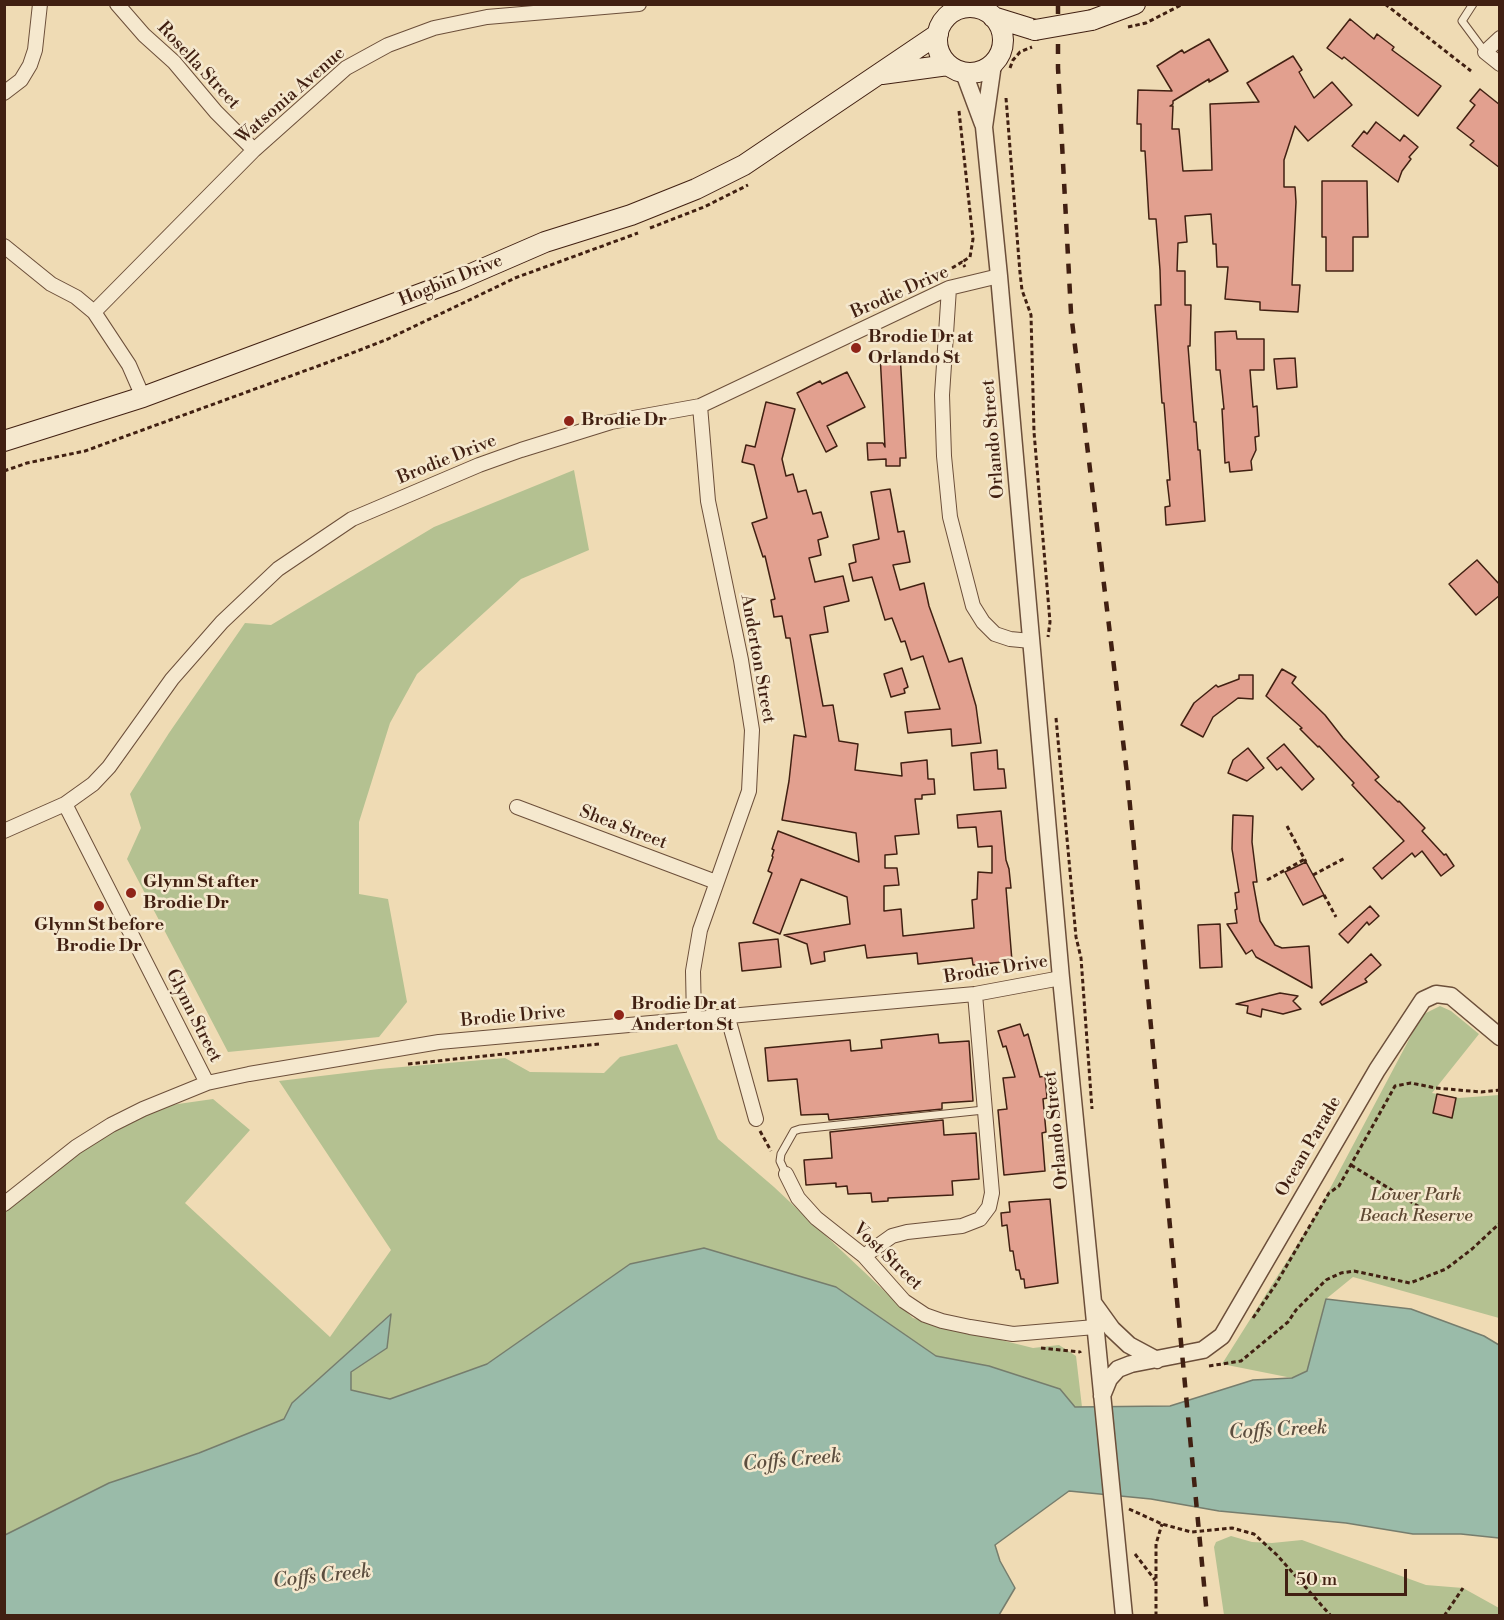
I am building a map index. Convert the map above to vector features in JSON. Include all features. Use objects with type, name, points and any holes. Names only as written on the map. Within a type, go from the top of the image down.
[{"type":"main road","points":[[1002,46],[1092,20],[1135,4]]},
{"type":"main road","points":[[988,12],[999,26],[1002,35],[999,56],[993,64],[975,73],[956,69],[939,51],[938,34],[946,17],[955,8],[974,8],[988,12],[1035,38]]},
{"type":"main road","name":"Hogbin Drive","points":[[4,441],[143,397],[455,281],[545,242],[631,215],[696,189],[744,165],[938,34]]},
{"type":"main road","name":"Hogbin Drive","points":[[876,75],[956,69]]},
{"type":"street","points":[[4,93],[21,80],[30,65],[35,50],[40,4]]},
{"type":"street","name":"Rosella Street","points":[[117,4],[144,35],[174,62],[216,112],[254,150]]},
{"type":"street","name":"Watsonia Avenue","points":[[94,312],[254,150],[346,68],[388,45],[434,28],[487,17],[639,4]]},
{"type":"street","points":[[1500,38],[1485,52],[1500,64]]},
{"type":"street","name":"Orlando Street","points":[[993,64],[984,127],[1101,1397],[1118,1504],[1124,1616]]},
{"type":"street","name":"Orlando Street","points":[[956,69],[984,127]]},
{"type":"street","points":[[4,246],[51,284],[76,297],[94,312],[129,365],[143,397]]},
{"type":"street","name":"Brodie Drive","points":[[4,831],[65,804],[93,784],[109,767],[172,679],[222,622],[278,569],[352,519],[520,450],[611,422],[700,406],[949,288],[999,276]]},
{"type":"street","points":[[949,288],[942,395],[944,456],[950,517],[974,606],[983,622],[995,634],[1010,639],[1031,641]]},
{"type":"street","name":"Anderton Street","points":[[694,1019],[693,971],[700,930],[749,791],[752,730],[741,660],[708,501],[700,406]]},
{"type":"street","name":"Glynn Street","points":[[65,804],[207,1083]]},
{"type":"street","name":"Shea Street","points":[[517,807],[716,882]]},
{"type":"street","name":"Brodie Drive","points":[[9,1199],[76,1147],[111,1125],[143,1109],[207,1083],[439,1042],[694,1019],[728,1018],[975,994],[1061,978]]},
{"type":"street","points":[[864,1256],[892,1236],[962,1226],[980,1219],[989,1207],[992,1193],[975,994]]},
{"type":"street","name":"Ocean Parade","points":[[1101,1397],[1109,1379],[1118,1369],[1131,1364],[1203,1350],[1222,1336],[1377,1070],[1423,1000],[1436,994],[1451,996],[1500,1037]]},
{"type":"street","points":[[728,1018],[757,1123]]},
{"type":"street","name":"Vost Street","points":[[786,1174],[798,1198],[816,1218],[864,1256],[904,1301],[925,1315],[942,1321],[1013,1334],[1095,1327]]},
{"type":"street","points":[[4,1183],[9,1199]]},
{"type":"street","points":[[1094,1304],[1112,1329],[1129,1346],[1157,1360]]},
{"type":"lane","points":[[1473,4],[1462,21],[1485,52]]},
{"type":"lane","points":[[786,1174],[780,1161],[794,1131],[984,1110]]},
{"type":"path","points":[[1385,4],[1471,71]]},
{"type":"path","points":[[1008,78],[1016,56],[1035,38]]},
{"type":"path","points":[[1006,93],[1021,282],[1031,315],[1034,432],[1050,622],[1048,642]]},
{"type":"path","points":[[952,268],[970,257],[973,239],[959,107]]},
{"type":"path","points":[[4,471],[27,463],[85,451],[329,362],[388,339],[515,278],[704,207],[748,185]]},
{"type":"path","points":[[962,262],[965,267]]},
{"type":"path","points":[[1056,718],[1076,937],[1081,958],[1092,1115]]},
{"type":"path","points":[[1267,880],[1305,860],[1287,826]]},
{"type":"path","points":[[1313,875],[1345,858]]},
{"type":"path","points":[[1324,895],[1336,917]]},
{"type":"path","points":[[398,1065],[607,1043]]},
{"type":"path","points":[[1250,1322],[1276,1284],[1329,1193],[1339,1186],[1395,1086],[1411,1083],[1481,1092],[1500,1090]]},
{"type":"path","points":[[757,1123],[773,1154]]},
{"type":"path","points":[[1351,1165],[1421,1208]]},
{"type":"path","points":[[1201,1367],[1241,1361],[1288,1322],[1296,1310],[1326,1281],[1341,1273],[1354,1271],[1410,1283],[1446,1269],[1500,1223]]},
{"type":"path","points":[[1040,1347],[1080,1352],[1081,1359]]},
{"type":"path","points":[[1222,1364],[1225,1353]]},
{"type":"path","points":[[1118,1504],[1162,1524],[1191,1532],[1232,1528],[1254,1534],[1331,1616]]},
{"type":"path","points":[[1156,1616],[1156,1544],[1162,1524]]},
{"type":"path","points":[[1444,1616],[1463,1588]]},
{"type":"green space","points":[[574,470],[589,550],[521,579],[417,674],[390,723],[359,822],[359,894],[388,899],[407,1002],[379,1037],[228,1052],[127,859],[141,828],[130,794],[245,623],[271,625],[434,527]]},
{"type":"green space","name":"Lower Park Beach Reserve","points":[[1440,1006],[1451,1011],[1479,1034],[1432,1093],[1459,1098],[1499,1095],[1499,1318],[1353,1277],[1326,1299],[1307,1371],[1292,1378],[1222,1364],[1316,1215],[1422,1015]]},
{"type":"green space","points":[[677,1044],[718,1139],[774,1187],[913,1318],[1033,1348],[1059,1345],[1076,1356],[1082,1407],[1074,1407],[989,1366],[936,1356],[836,1287],[630,1264],[487,1364],[390,1399],[351,1390],[351,1372],[387,1348],[390,1314],[292,1403],[284,1419],[5,1535],[4,1204],[143,1109],[213,1099],[250,1130],[185,1203],[330,1337],[391,1250],[279,1081],[379,1069],[505,1058],[530,1072],[604,1073],[620,1057]]},
{"type":"green space","points":[[1231,1536],[1252,1542],[1302,1540],[1426,1585],[1463,1588],[1499,1608],[1499,1615],[1224,1615],[1214,1547],[1216,1542]]},
{"type":"water","name":"Coffs Creek","points":[[704,1248],[836,1287],[936,1356],[989,1366],[1060,1389],[1075,1407],[1170,1406],[1253,1380],[1292,1378],[1307,1371],[1326,1299],[1411,1309],[1484,1336],[1499,1345],[1499,1538],[1461,1534],[1413,1534],[1346,1523],[1219,1511],[1151,1499],[1069,1491],[995,1545],[1000,1561],[1015,1588],[999,1615],[5,1616],[5,1535],[109,1483],[199,1453],[284,1419],[292,1403],[391,1314],[387,1348],[351,1372],[351,1390],[390,1399],[487,1364],[630,1264]]},
{"type":"building","points":[[1350,19],[1374,39],[1377,34],[1394,47],[1392,50],[1441,86],[1418,116],[1344,57],[1342,59],[1327,48]]},
{"type":"building","points":[[1209,39],[1228,71],[1209,82],[1209,79],[1173,101],[1170,106],[1173,106],[1172,129],[1179,129],[1183,171],[1212,170],[1210,104],[1259,102],[1247,83],[1293,56],[1314,98],[1332,82],[1352,105],[1308,141],[1295,126],[1284,160],[1284,187],[1295,187],[1292,285],[1300,285],[1298,312],[1260,310],[1260,302],[1225,299],[1228,267],[1217,267],[1211,214],[1185,216],[1187,242],[1178,243],[1177,271],[1185,271],[1185,305],[1191,305],[1190,346],[1188,346],[1194,422],[1196,422],[1198,450],[1200,450],[1205,521],[1166,525],[1165,507],[1170,506],[1167,480],[1170,480],[1155,305],[1161,305],[1160,270],[1156,219],[1149,219],[1145,151],[1141,151],[1141,124],[1137,124],[1138,90],[1172,91],[1157,66],[1182,50],[1184,53]]},
{"type":"building","points":[[1480,89],[1500,105],[1500,168],[1470,145],[1474,141],[1457,128],[1475,105],[1470,101]]},
{"type":"building","points":[[1376,122],[1400,141],[1404,135],[1418,147],[1409,157],[1411,159],[1402,171],[1398,182],[1352,146],[1364,131],[1367,134]]},
{"type":"building","points":[[1322,181],[1367,181],[1368,237],[1353,237],[1353,271],[1326,271],[1326,237],[1322,237]]},
{"type":"building","points":[[1236,331],[1237,339],[1264,339],[1264,370],[1250,370],[1253,407],[1257,406],[1259,436],[1255,437],[1256,450],[1251,461],[1252,470],[1230,472],[1229,462],[1225,463],[1222,409],[1224,409],[1220,370],[1216,370],[1215,332]]},
{"type":"building","points":[[900,353],[906,458],[900,458],[900,466],[886,466],[886,459],[868,460],[867,443],[883,443],[885,447],[880,354]]},
{"type":"building","points":[[1295,358],[1297,387],[1277,389],[1274,359]]},
{"type":"building","points":[[847,372],[865,407],[827,426],[837,446],[826,452],[797,393],[820,381],[822,384]]},
{"type":"building","points":[[766,402],[795,409],[782,459],[786,476],[793,474],[798,492],[806,490],[813,514],[821,512],[828,537],[818,540],[821,555],[809,558],[815,582],[843,576],[849,601],[824,607],[828,632],[810,635],[823,706],[833,705],[839,741],[858,744],[855,770],[902,776],[901,763],[927,760],[928,779],[934,779],[935,794],[922,795],[922,799],[915,799],[919,834],[895,836],[897,854],[885,855],[885,868],[897,868],[899,885],[884,886],[884,911],[901,909],[903,936],[974,928],[972,900],[977,899],[978,872],[992,873],[992,846],[978,847],[976,827],[958,828],[957,815],[1001,811],[1011,888],[1006,888],[1012,961],[973,965],[972,958],[918,964],[917,953],[867,958],[865,945],[824,952],[825,961],[811,964],[807,944],[784,935],[850,924],[847,897],[801,879],[780,934],[753,923],[772,873],[768,871],[778,831],[859,862],[856,833],[782,820],[794,735],[806,737],[790,638],[786,638],[782,616],[774,617],[771,600],[775,599],[765,556],[763,557],[752,523],[767,518],[754,465],[742,462],[746,445],[755,447]]},
{"type":"building","points":[[890,489],[898,532],[904,531],[910,562],[893,565],[900,590],[924,583],[929,606],[949,662],[962,658],[976,706],[981,743],[952,746],[951,729],[908,733],[905,712],[940,709],[923,656],[911,660],[905,641],[901,642],[892,618],[885,620],[872,577],[853,581],[849,564],[856,562],[853,545],[879,539],[871,492]]},
{"type":"building","points":[[1477,560],[1500,585],[1500,595],[1476,615],[1449,584]]},
{"type":"building","points":[[902,668],[908,687],[904,689],[905,693],[891,697],[884,674]]},
{"type":"building","points":[[1282,669],[1296,677],[1292,683],[1325,715],[1379,777],[1375,780],[1425,828],[1422,831],[1444,855],[1446,854],[1454,866],[1441,876],[1422,851],[1415,857],[1412,853],[1382,879],[1373,868],[1404,841],[1352,785],[1354,783],[1300,729],[1302,728],[1266,696]]},
{"type":"building","points":[[1239,675],[1253,675],[1253,699],[1238,698],[1213,717],[1203,737],[1181,725],[1194,703],[1216,685],[1218,687],[1239,679]]},
{"type":"building","points":[[1284,744],[1314,779],[1302,790],[1281,767],[1277,770],[1267,758]]},
{"type":"building","points":[[1248,748],[1264,768],[1247,781],[1228,773],[1233,760]]},
{"type":"building","points":[[997,750],[998,769],[1004,769],[1006,788],[974,790],[971,753]]},
{"type":"building","points":[[1233,815],[1253,816],[1252,842],[1257,882],[1253,882],[1260,921],[1275,945],[1282,948],[1309,946],[1312,988],[1256,957],[1252,950],[1246,954],[1227,924],[1237,923],[1235,893],[1239,892],[1232,849]]},
{"type":"building","points":[[1306,862],[1324,895],[1303,905],[1285,872]]},
{"type":"building","points":[[1370,906],[1379,916],[1369,925],[1367,922],[1348,943],[1339,934]]},
{"type":"building","points":[[1220,924],[1222,967],[1200,968],[1198,925]]},
{"type":"building","points":[[778,939],[781,967],[742,971],[739,943]]},
{"type":"building","points":[[1371,954],[1381,965],[1365,979],[1367,982],[1322,1005],[1320,1002]]},
{"type":"building","points":[[1280,993],[1298,996],[1293,1001],[1301,1009],[1283,1014],[1262,1009],[1261,1017],[1247,1013],[1248,1006],[1236,1004]]},
{"type":"building","points":[[1020,1024],[1024,1036],[1028,1034],[1040,1077],[1045,1076],[1047,1098],[1043,1099],[1046,1132],[1042,1133],[1045,1171],[1004,1175],[998,1110],[1007,1109],[1003,1078],[1015,1077],[1006,1046],[1003,1047],[998,1031]]},
{"type":"building","points":[[938,1034],[939,1043],[969,1041],[973,1101],[942,1103],[942,1109],[829,1120],[828,1114],[801,1115],[797,1079],[768,1081],[765,1048],[850,1040],[851,1051],[882,1048],[881,1040]]},
{"type":"building","points":[[1437,1094],[1456,1098],[1452,1118],[1433,1113]]},
{"type":"building","points":[[943,1120],[944,1135],[976,1133],[979,1179],[952,1181],[953,1195],[888,1198],[888,1201],[872,1202],[871,1193],[848,1194],[847,1186],[836,1187],[836,1183],[806,1185],[804,1160],[832,1158],[830,1132]]},
{"type":"building","points":[[1050,1199],[1058,1283],[1025,1288],[1024,1279],[1021,1279],[1019,1270],[1016,1270],[1013,1251],[1010,1251],[1007,1225],[1002,1226],[1001,1213],[1010,1212],[1009,1202]]},
{"type":"railway","points":[[1058,4],[1058,68],[1071,313],[1127,774],[1207,1616]]},
{"type":"place","name":"Brodie Dr at Orlando St","points":[[856,348]]},
{"type":"place","name":"Brodie Dr","points":[[569,421]]},
{"type":"place","name":"Glynn St after Brodie Dr","points":[[131,893]]},
{"type":"place","name":"Glynn St before Brodie Dr","points":[[99,906]]},
{"type":"place","name":"Brodie Dr at Anderton St","points":[[619,1015]]}]
